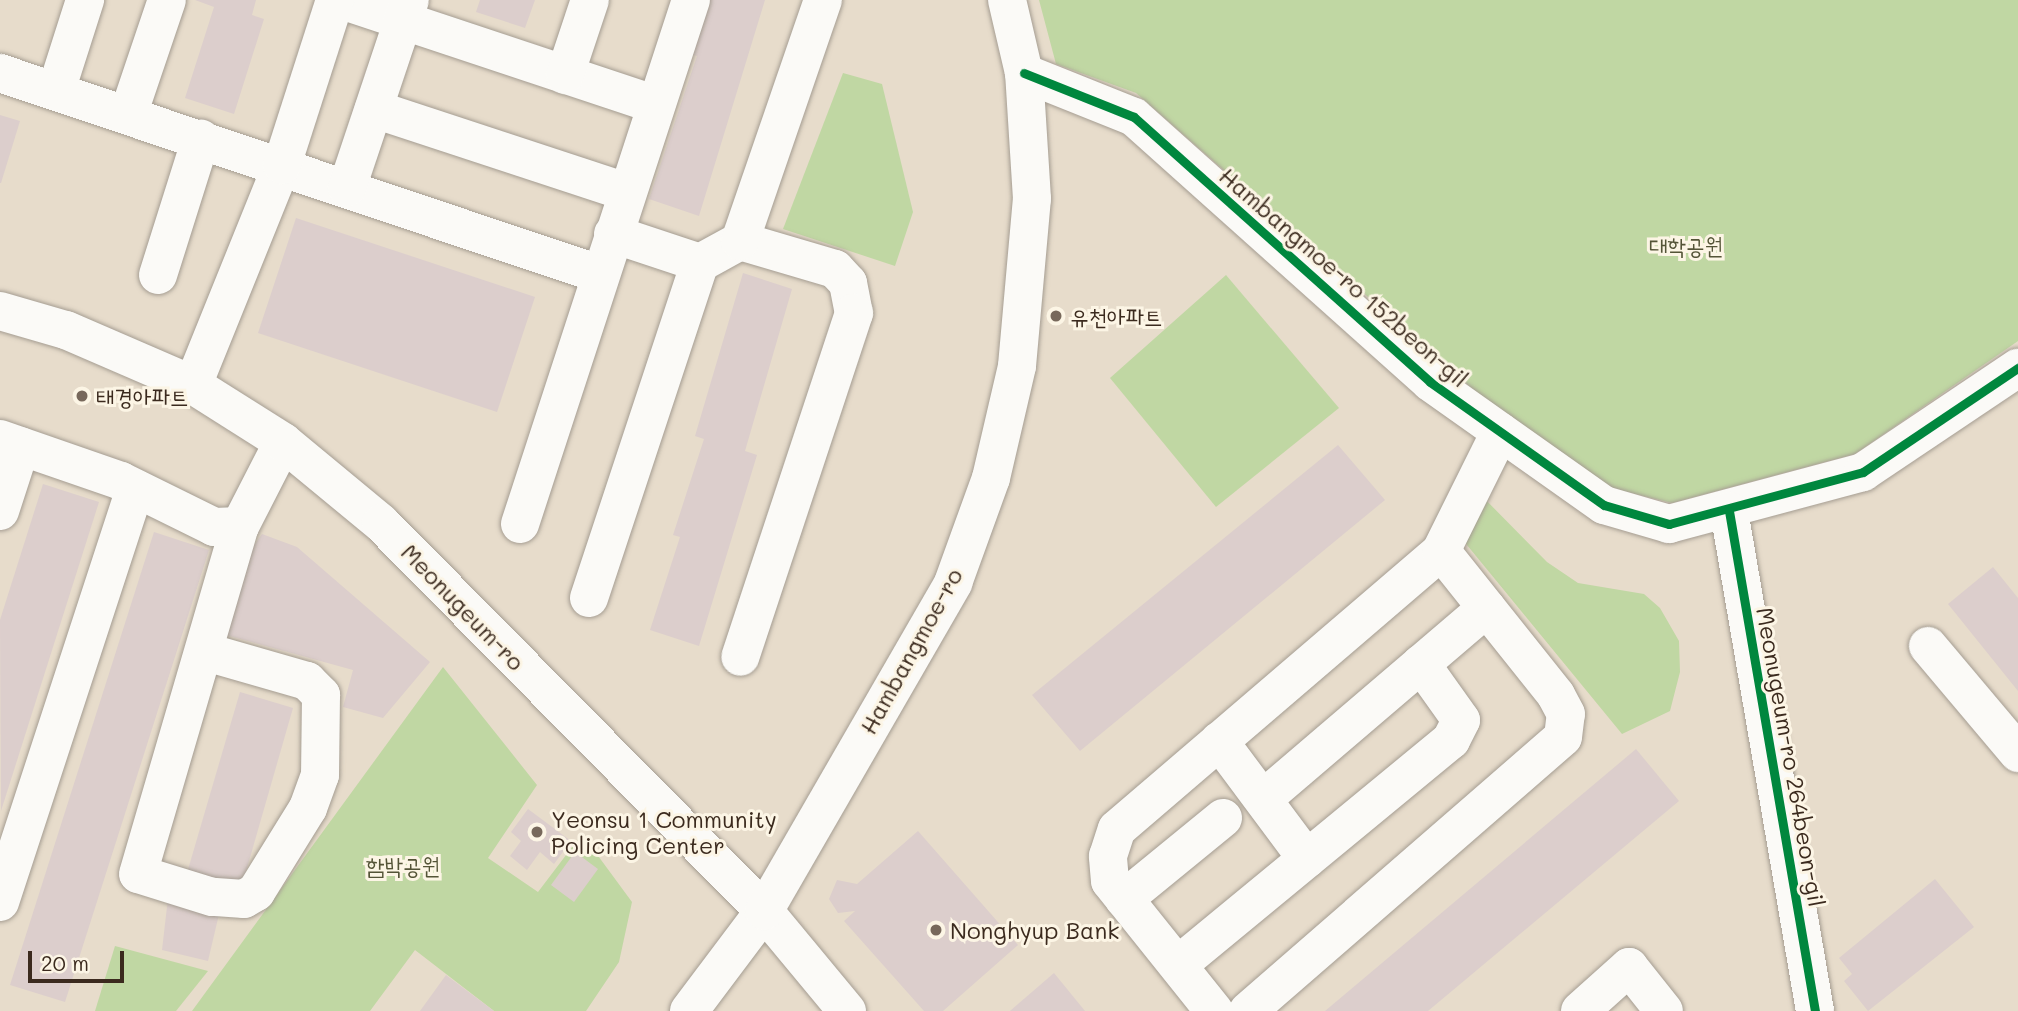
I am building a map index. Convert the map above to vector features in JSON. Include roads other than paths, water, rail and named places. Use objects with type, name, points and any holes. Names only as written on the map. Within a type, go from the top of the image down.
[{"type":"main road","points":[[56,91],[85,0]]},
{"type":"main road","points":[[128,115],[167,0]]},
{"type":"main road","points":[[192,385],[282,165],[335,0]]},
{"type":"main road","points":[[341,0],[406,11],[565,75],[656,106]]},
{"type":"main road","points":[[565,75],[590,0]]},
{"type":"main road","points":[[520,524],[599,274],[691,0]]},
{"type":"main road","points":[[589,598],[700,262],[740,241],[822,0]]},
{"type":"main road","name":"Hambangmoe-ro","points":[[689,1011],[764,911],[953,583],[991,478],[1017,366],[1032,199],[1024,73],[1007,0]]},
{"type":"main road","points":[[347,188],[406,11]]},
{"type":"main road","points":[[0,73],[282,165],[599,274]]},
{"type":"main road","name":"Hambangmoe-ro 152beon-gil","points":[[1024,73],[1135,117],[1430,382],[1604,505],[1669,524],[1863,472],[2018,368]]},
{"type":"main road","points":[[374,108],[627,192]]},
{"type":"main road","points":[[158,275],[201,139]]},
{"type":"main road","points":[[613,234],[700,262]]},
{"type":"main road","points":[[740,241],[835,269],[848,283],[854,313],[740,657]]},
{"type":"main road","name":"Meonugeum-ro","points":[[0,311],[66,330],[192,385],[283,442],[381,523],[764,911],[847,1011]]},
{"type":"main road","points":[[1214,1011],[1110,881],[1108,856],[1117,829],[1441,551],[1500,432]]},
{"type":"main road","points":[[0,511],[10,442],[135,488],[214,527],[240,526]]},
{"type":"main road","points":[[206,652],[307,681],[321,695],[320,775],[308,808],[256,892],[244,899],[212,897],[138,874],[206,652],[240,526],[283,442]]},
{"type":"main road","points":[[0,902],[135,488]]},
{"type":"main road","name":"Meonugeum-ro 264beon-gil","points":[[1729,510],[1815,1011]]},
{"type":"main road","points":[[1248,1011],[1563,737],[1566,714],[1556,695],[1441,551]]},
{"type":"main road","points":[[1263,799],[1487,608]]},
{"type":"main road","points":[[1928,646],[2018,753]]},
{"type":"main road","points":[[1178,965],[1451,740],[1461,720],[1422,664]]},
{"type":"main road","points":[[1219,741],[1307,859]]},
{"type":"main road","points":[[1124,899],[1223,818]]},
{"type":"main road","points":[[1580,1011],[1629,967],[1664,1011]]},
{"type":"place","name":"유천아파트","points":[[1056,316]]},
{"type":"place","name":"태경아파트","points":[[82,396]]},
{"type":"place","name":"Yeonsu 1 Community Policing Center","points":[[537,832]]},
{"type":"place","name":"Nonghyup Bank","points":[[936,930]]},
{"type":"park label","name":"대학공원","points":[[1686,245]]},
{"type":"park label","name":"함박공원","points":[[403,865]]}]
